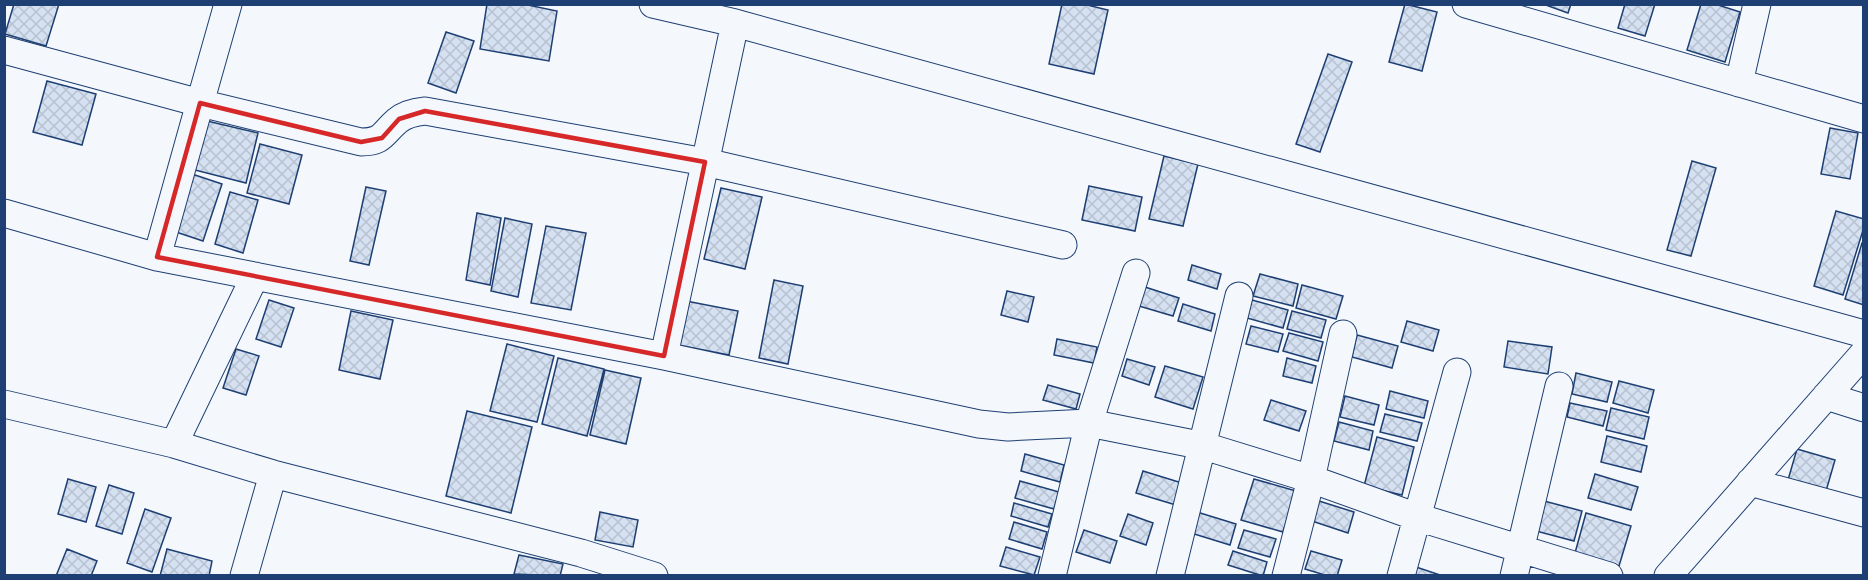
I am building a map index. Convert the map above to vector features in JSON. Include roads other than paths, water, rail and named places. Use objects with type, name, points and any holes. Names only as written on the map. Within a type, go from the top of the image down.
[{"type":"street","points":[[157,257],[228,4]]},
{"type":"street","points":[[653,4],[735,23],[1863,334]]},
{"type":"street","points":[[1466,4],[1863,119]]},
{"type":"street","points":[[1739,83],[1757,4]]},
{"type":"street","points":[[664,356],[735,23]]},
{"type":"street","points":[[4,50],[200,103],[361,142],[372,142],[382,138],[399,119],[411,113],[425,111],[705,162],[1063,245]]},
{"type":"street","points":[[4,213],[157,257],[664,356],[979,424],[1008,427],[1089,423],[1204,446],[1609,576]]},
{"type":"street","points":[[1052,576],[1089,423],[1136,273]]},
{"type":"street","points":[[174,444],[255,276]]},
{"type":"street","points":[[1170,576],[1204,446],[1239,296]]},
{"type":"street","points":[[1286,576],[1311,479],[1343,334]]},
{"type":"street","points":[[1668,576],[1863,353]]},
{"type":"street","points":[[1401,576],[1457,372]]},
{"type":"street","points":[[1514,576],[1559,386]]},
{"type":"street","points":[[1826,396],[1863,408]]},
{"type":"street","points":[[4,404],[174,444],[578,564],[654,576]]},
{"type":"street","points":[[244,576],[273,474]]},
{"type":"street","points":[[1750,482],[1863,513]]}]
